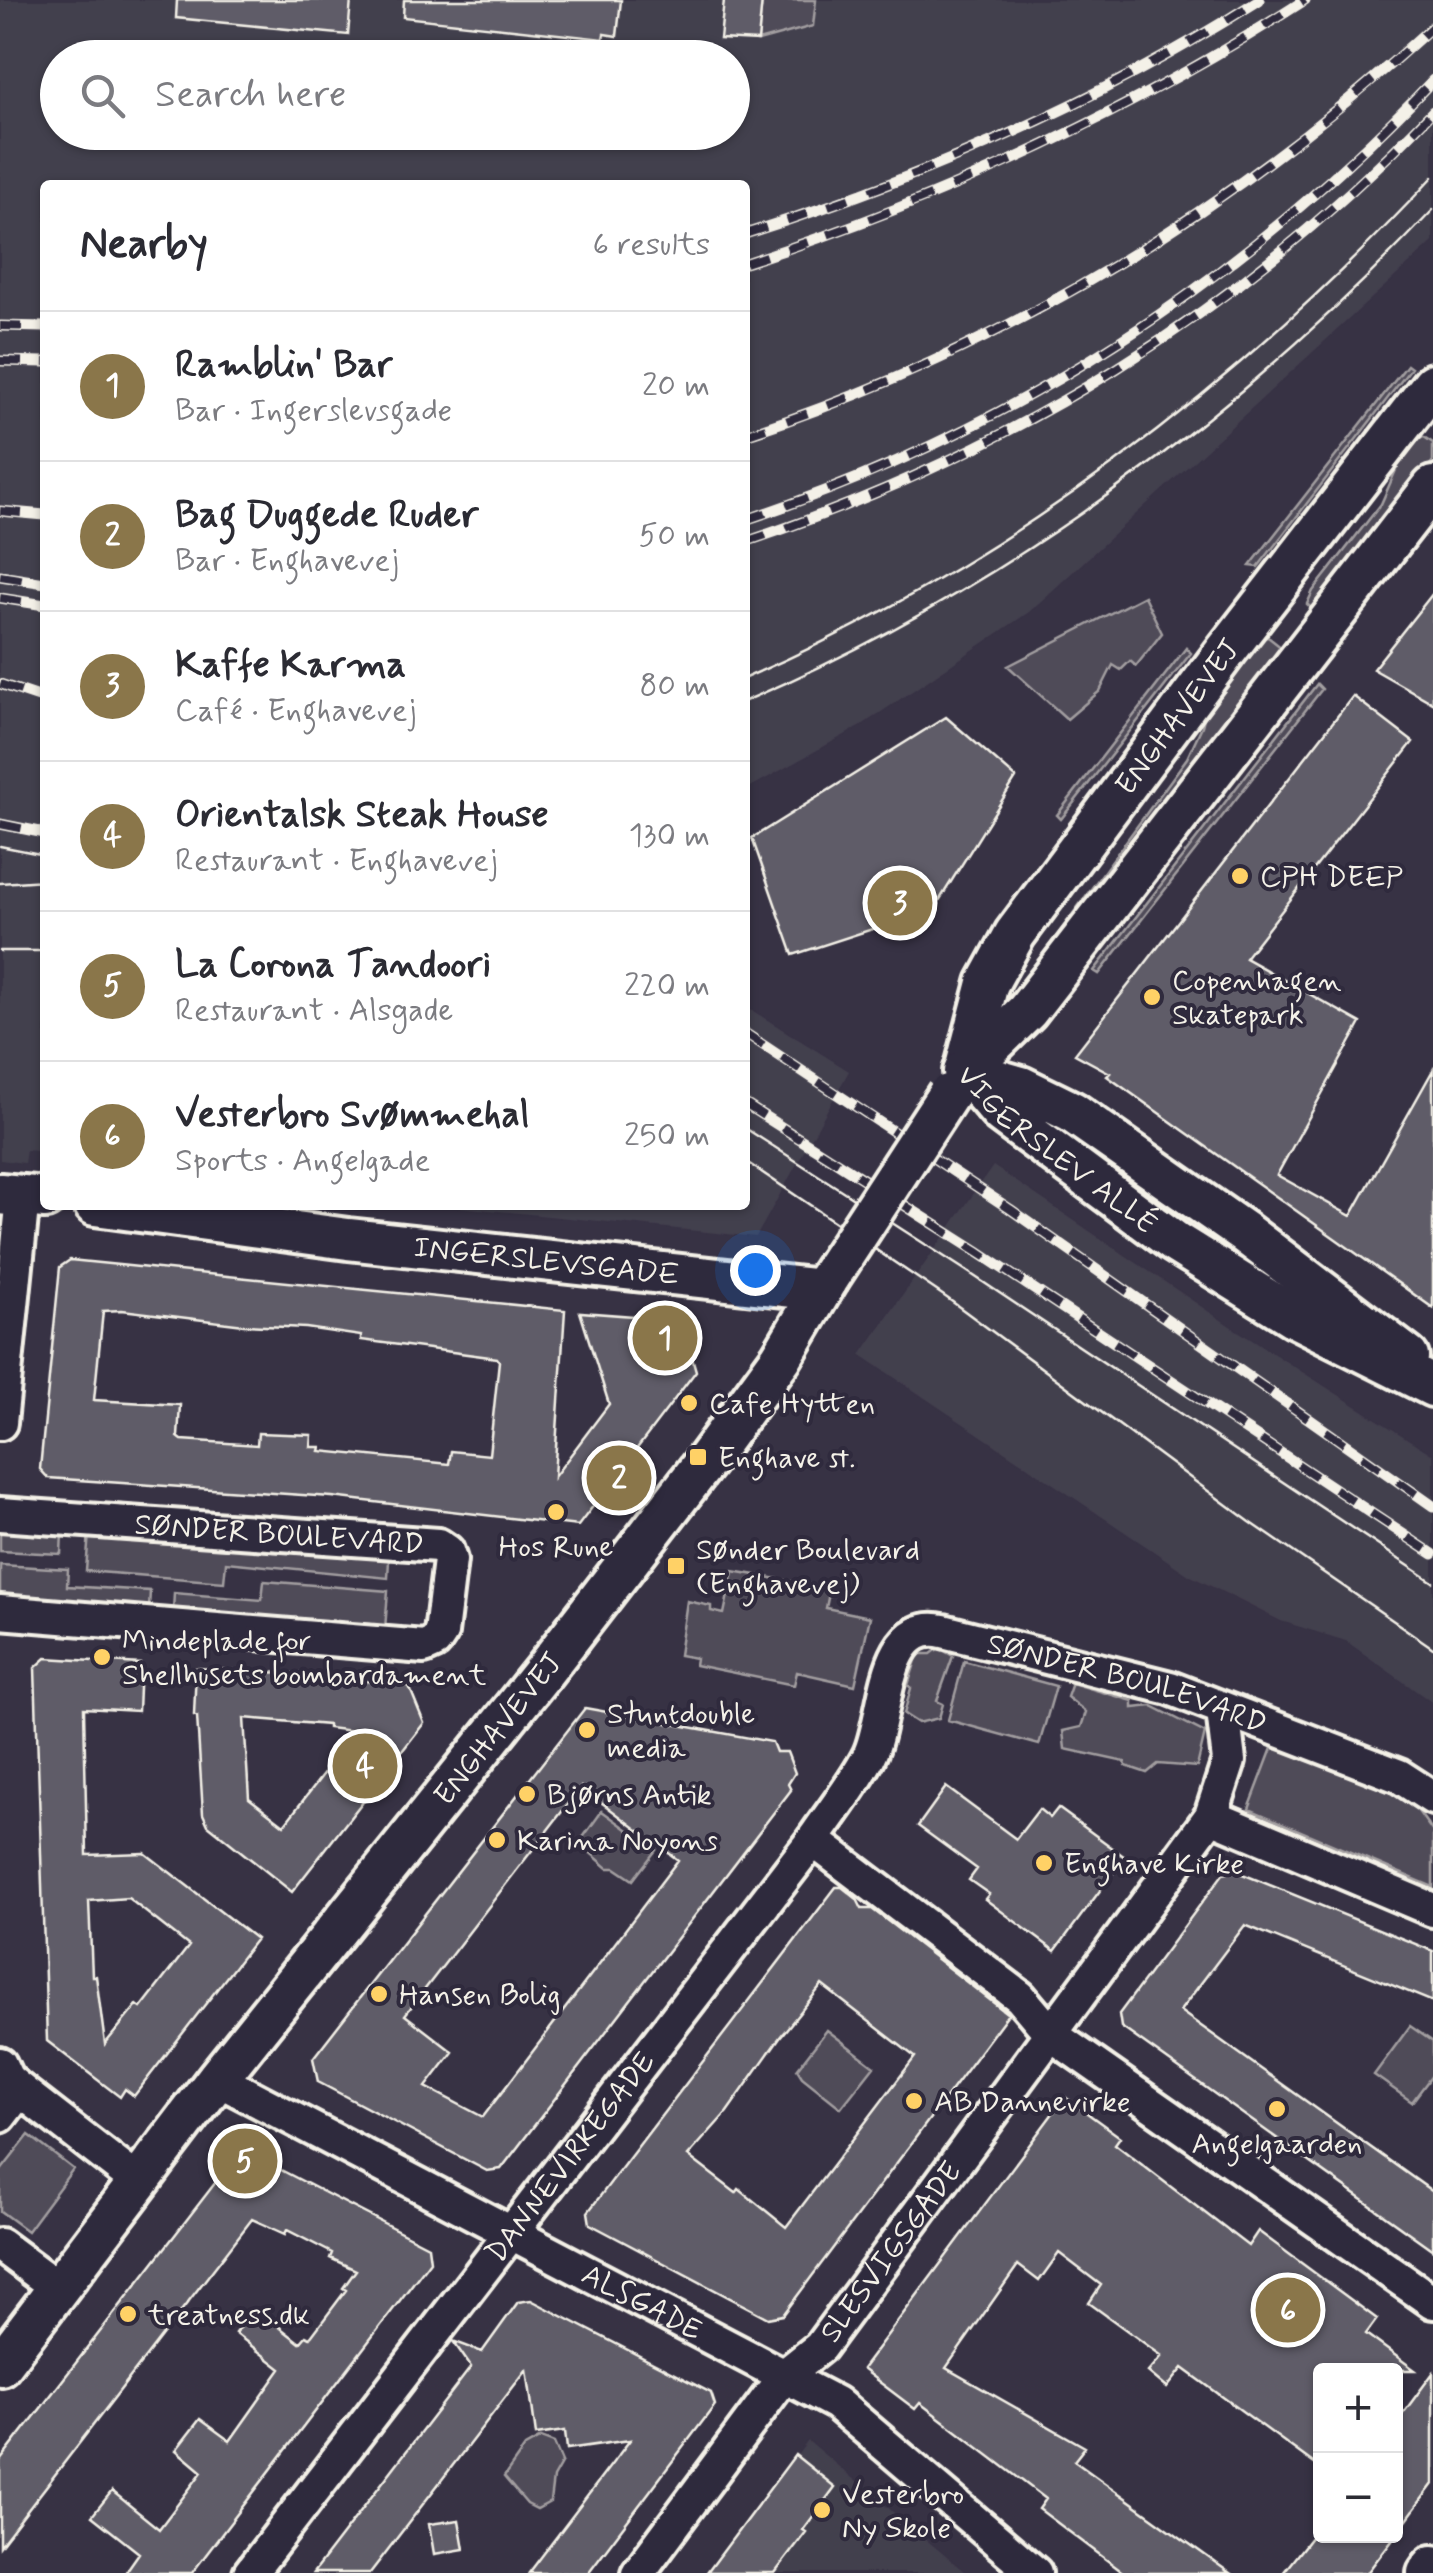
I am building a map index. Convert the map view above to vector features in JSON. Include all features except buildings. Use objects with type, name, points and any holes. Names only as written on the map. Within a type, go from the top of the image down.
[{"type":"street","name":"ENGHAVEVEJ","points":[[956,1083],[988,983],[1015,934],[1214,667],[1433,384]]},
{"type":"street","name":"ENGHAVEVEJ","points":[[0,2365],[217,2079],[543,1672],[708,1458],[781,1358],[824,1284],[956,1083],[1028,1011],[1433,487]]},
{"type":"street","name":"VIGERSLEV ALLÉ","points":[[956,1083],[1021,1086],[1072,1112],[1276,1255],[1433,1376]]},
{"type":"street","name":"VIGERSLEV ALLÉ","points":[[956,1083],[1176,1243],[1292,1316],[1433,1386]]},
{"type":"street","points":[[0,1423],[23,1196]]},
{"type":"street","name":"INGERSLEVSGADE","points":[[132,1210],[367,1241],[824,1284]]},
{"type":"street","name":"SØNDER BOULEVARD","points":[[0,1514],[438,1545],[447,1551],[450,1560],[441,1633],[436,1642],[424,1647],[0,1612]]},
{"type":"street","name":"SØNDER BOULEVARD","points":[[878,1733],[894,1659],[902,1644],[928,1628],[1170,1688],[1399,1776],[1433,1798]]},
{"type":"street","name":"SLESVIGSGADE","points":[[638,2573],[785,2376],[820,2347],[1211,1816],[1229,1761],[1223,1710]]},
{"type":"street","name":"DANNEVIRKEGADE","points":[[250,2573],[813,1840],[869,1756],[878,1733]]},
{"type":"street","points":[[1211,1816],[1433,1910]]},
{"type":"street","points":[[813,1840],[1020,1997],[1052,2035],[1433,2302]]},
{"type":"street","name":"ALSGADE","points":[[217,2079],[836,2403],[1034,2573]]},
{"type":"street","points":[[7,2090],[140,2184]]},
{"type":"street","points":[[0,2244],[59,2289]]},
{"type":"street","points":[[1428,2573],[1433,2566]]},
{"type":"shaded area","points":[[0,0],[1433,0],[1433,242],[1029,612],[859,727],[750,787],[750,180],[40,180],[40,1151],[26,1150],[24,1163],[0,1160]]},
{"type":"shaded area","points":[[762,0],[816,0],[813,26],[758,41]]},
{"type":"shaded area","points":[[1407,365],[1411,368],[1258,567],[1250,566]]},
{"type":"shaded area","points":[[1424,437],[1433,443],[1433,461],[1317,614],[1307,604],[1313,591],[1381,504],[1407,445],[1413,438]]},
{"type":"shaded area","points":[[1144,596],[1162,633],[1136,666],[1130,661],[1121,670],[1113,665],[1100,691],[1067,719],[1008,666]]},
{"type":"shaded area","points":[[1268,637],[1287,652],[1034,979],[1028,975],[1187,758],[1207,706],[1258,638]]},
{"type":"shaded area","points":[[1186,648],[1191,653],[1061,819],[1057,815]]},
{"type":"shaded area","points":[[1317,684],[1322,689],[1099,974],[1094,971]]},
{"type":"shaded area","points":[[750,1009],[849,1071],[756,1237],[489,1210],[750,1210]]},
{"type":"shaded area","points":[[993,1166],[1230,1326],[1433,1455],[1433,1703],[1346,1641],[1281,1621],[1189,1575],[861,1355]]},
{"type":"shaded area","points":[[0,1528],[62,1532],[61,1554],[0,1551]]},
{"type":"shaded area","points":[[89,1532],[389,1560],[388,1578],[226,1562],[224,1582],[86,1571]]},
{"type":"shaded area","points":[[0,1565],[68,1569],[67,1586],[150,1591],[149,1609],[0,1600]]},
{"type":"shaded area","points":[[733,1571],[830,1588],[826,1608],[870,1617],[855,1685],[797,1672],[794,1685],[695,1665],[696,1658],[679,1655],[687,1601],[711,1606],[711,1611],[724,1614]]},
{"type":"shaded area","points":[[264,1581],[388,1591],[385,1629],[173,1611],[174,1593],[262,1600]]},
{"type":"shaded area","points":[[939,1648],[953,1656],[937,1701],[943,1704],[939,1718],[918,1723],[904,1714],[911,1688],[908,1685],[918,1654],[931,1654]]},
{"type":"shaded area","points":[[964,1661],[1056,1686],[1039,1745],[948,1720]]},
{"type":"shaded area","points":[[1072,1683],[1133,1701],[1133,1708],[1152,1706],[1205,1733],[1197,1767],[1158,1764],[1147,1773],[1126,1766],[1125,1762],[1065,1749],[1063,1731],[1081,1727],[1086,1712],[1067,1697]]},
{"type":"shaded area","points":[[1277,1735],[1397,1782],[1433,1832],[1433,1887],[1249,1809]]},
{"type":"shaded area","points":[[602,1811],[656,1850],[633,1880],[615,1868],[608,1868],[579,1843]]},
{"type":"shaded area","points":[[1410,2026],[1433,2042],[1433,2074],[1412,2102],[1374,2075]]},
{"type":"shaded area","points":[[827,2030],[874,2066],[841,2108],[797,2069]]},
{"type":"shaded area","points":[[29,2135],[73,2169],[27,2231],[0,2211],[0,2172]]},
{"type":"shaded area","points":[[541,2438],[554,2443],[562,2462],[553,2478],[550,2502],[537,2509],[527,2504],[504,2477],[525,2447]]},
{"type":"shaded area","name":"Vesterbro Ny Skole","points":[[808,2441],[966,2573],[707,2573]]},
{"type":"tram line","points":[[750,676],[936,581],[1115,463],[1280,327],[1433,177]]},
{"type":"tram line","points":[[750,699],[935,606],[1026,551],[1114,490],[1199,426],[1280,357],[1433,210]]},
{"type":"tram line","points":[[0,846],[40,854]]},
{"type":"tram line","points":[[0,883],[40,880]]},
{"type":"tram line","points":[[0,951],[40,951]]},
{"type":"tram line","points":[[750,1131],[1433,1582]]},
{"type":"tram line","points":[[750,1164],[947,1298],[1250,1522],[1433,1648]]},
{"type":"railway","points":[[750,232],[879,188],[1010,134],[1136,72],[1259,0]]},
{"type":"railway","points":[[750,261],[891,211],[1034,150],[1172,80],[1305,0]]},
{"type":"railway","points":[[750,433],[841,401],[934,361],[1111,268],[1278,156],[1433,26]]},
{"type":"railway","points":[[750,518],[844,484],[939,442],[1117,343],[1201,286],[1281,223],[1433,80]]},
{"type":"railway","points":[[750,540],[842,507],[936,466],[1116,369],[1200,313],[1282,251],[1359,184],[1433,111]]},
{"type":"railway","points":[[0,326],[40,327]]},
{"type":"railway","points":[[0,361],[40,362]]},
{"type":"railway","points":[[0,511],[40,515]]},
{"type":"railway","points":[[0,576],[40,582]]},
{"type":"railway","points":[[0,598],[40,604]]},
{"type":"railway","points":[[0,684],[40,697]]},
{"type":"railway","points":[[0,824],[40,832]]},
{"type":"railway","points":[[750,1036],[1010,1209],[1433,1506]]},
{"type":"railway","points":[[750,1107],[978,1252],[1433,1554]]},
{"type":"place","name":"CPH DEEP","points":[[1240,876]]},
{"type":"place","name":"Kaffe Karma","points":[[900,903]]},
{"type":"place","name":"Copenhagen Skatepark","points":[[1152,997]]},
{"type":"place","name":"Ramblin' Bar","points":[[665,1338]]},
{"type":"place","name":"Cafe Hytten","points":[[689,1403]]},
{"type":"place","name":"Enghave st.","points":[[698,1457]]},
{"type":"place","name":"Bag Duggede Ruder","points":[[619,1478]]},
{"type":"place","name":"Hos Rune","points":[[556,1512]]},
{"type":"place","name":"Sønder Boulevard (Enghavevej)","points":[[676,1566]]},
{"type":"place","name":"Mindeplade for Shellhusets bombardament","points":[[102,1657]]},
{"type":"place","name":"Stuntdouble media","points":[[587,1730]]},
{"type":"place","name":"Orientalsk Steak House","points":[[365,1766]]},
{"type":"place","name":"Bjørns Antik","points":[[527,1794]]},
{"type":"place","name":"Karina Noyons","points":[[497,1840]]},
{"type":"place","name":"Enghave Kirke","points":[[1044,1863]]},
{"type":"place","name":"Hansen Bolig","points":[[379,1994]]},
{"type":"place","name":"AB Dannevirke","points":[[914,2101]]},
{"type":"place","name":"Angelgaarden","points":[[1277,2109]]},
{"type":"place","name":"La Corona Tandoori","points":[[245,2161]]},
{"type":"place","name":"Vesterbro Svømmehal","points":[[1288,2310]]},
{"type":"place","name":"treatness.dk","points":[[128,2314]]},
{"type":"place","name":"Vesterbro Ny Skole","points":[[822,2510]]}]
